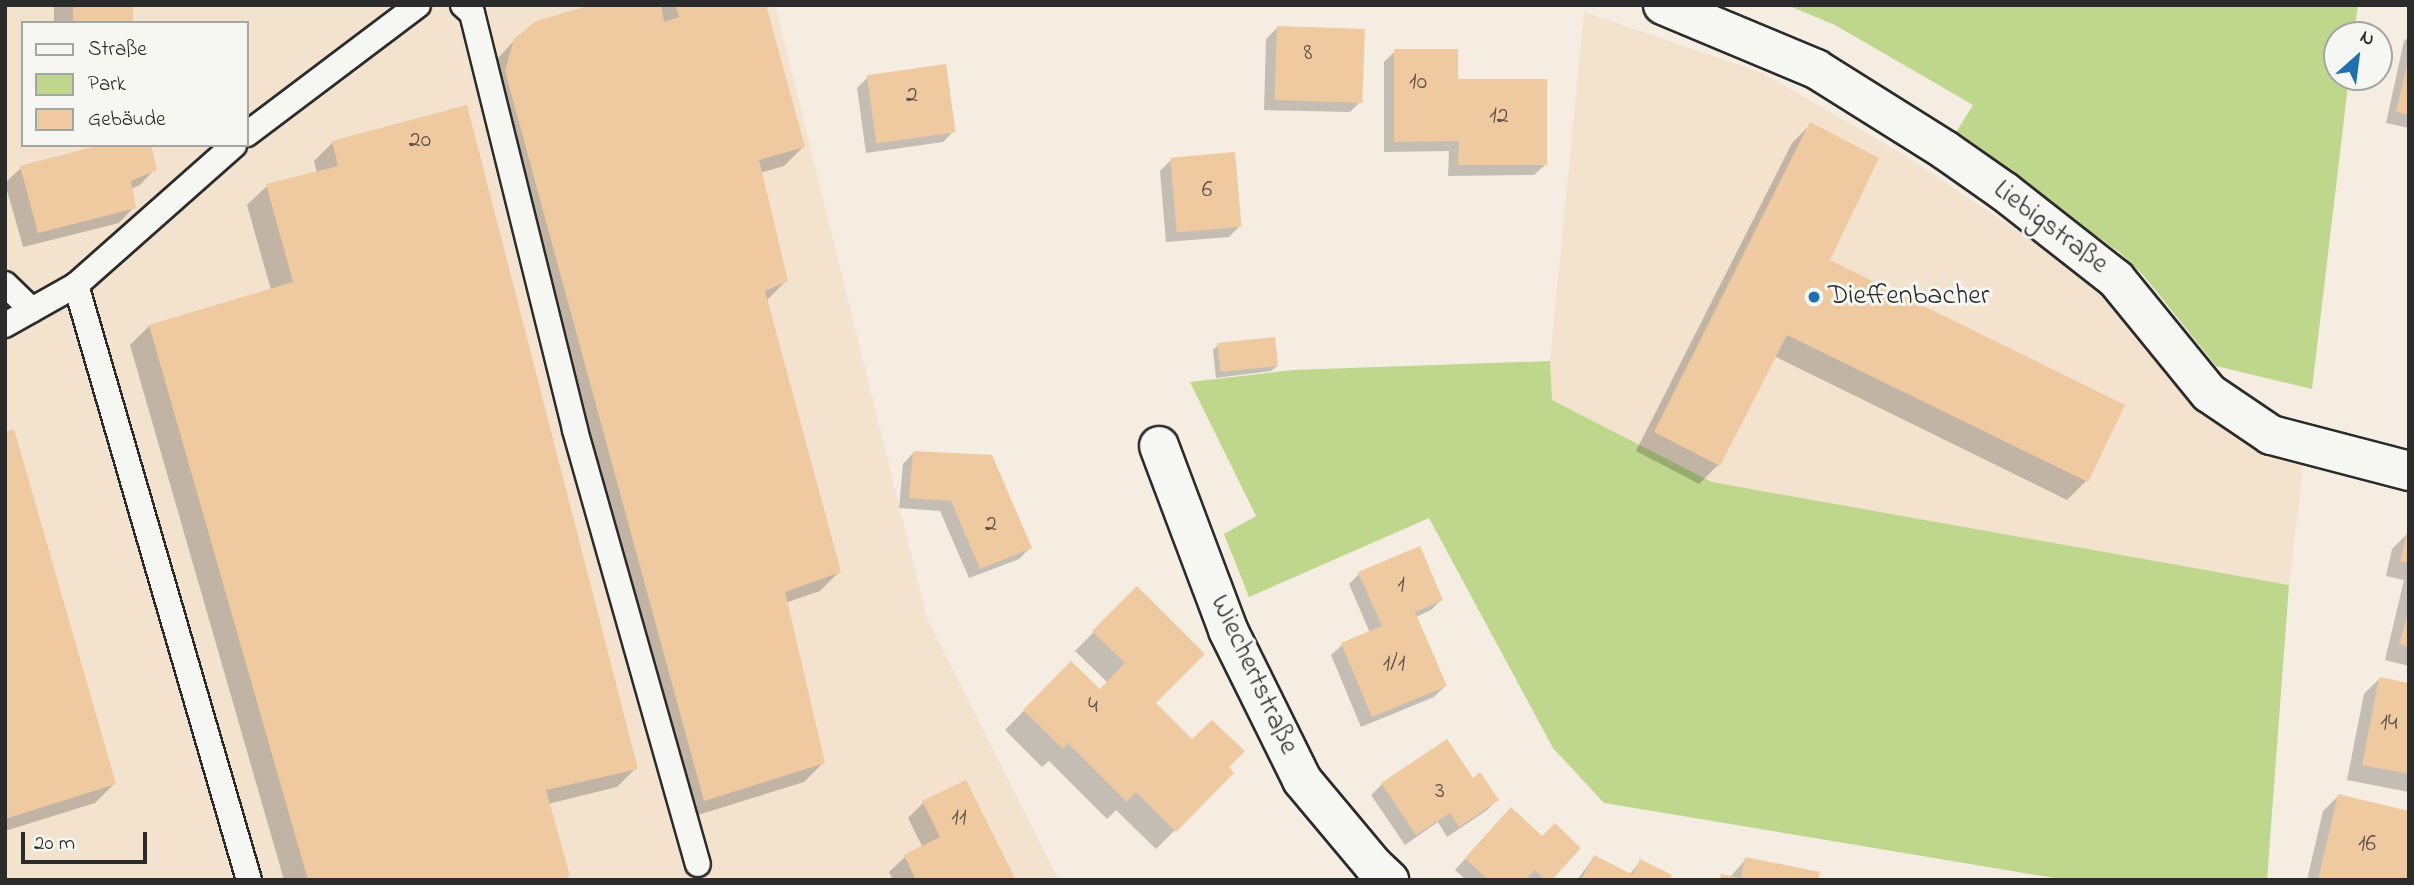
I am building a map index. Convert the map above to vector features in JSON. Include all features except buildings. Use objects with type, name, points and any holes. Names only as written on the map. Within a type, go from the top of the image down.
[{"type":"street","name":"Liebigstraße","points":[[1663,5],[1816,69],[1945,150],[2005,192],[2116,279],[2209,393],[2271,435],[2409,471]]},
{"type":"street","name":"Wiechertstraße","points":[[1159,446],[1228,630],[1302,780],[1374,866],[1389,880]]},
{"type":"lane","points":[[248,133],[418,5]]},
{"type":"lane","points":[[463,5],[472,13],[575,430],[698,864]]},
{"type":"lane","points":[[5,325],[76,285],[232,147]]},
{"type":"lane","points":[[5,284],[32,310]]},
{"type":"lane","points":[[76,285],[249,880]]},
{"type":"shaded area","points":[[5,5],[775,5],[927,618],[1059,880],[5,880]]},
{"type":"shaded area","points":[[1584,12],[1763,73],[1906,156],[2100,286],[2304,461],[2289,585],[1712,482],[1552,400],[1550,361]]},
{"type":"green space","points":[[1787,5],[2358,5],[2356,21],[2323,21],[2323,91],[2347,91],[2312,389],[2216,366],[2144,276],[2119,252],[1955,134],[1973,105],[1835,25]]},
{"type":"green space","points":[[1550,361],[1552,400],[1712,482],[2289,585],[2267,880],[2066,880],[1604,803],[1553,748],[1429,518],[1249,597],[1224,534],[1256,516],[1190,382],[1293,370]]},
{"type":"place","name":"Dieffenbacher","points":[[1814,297]]}]
